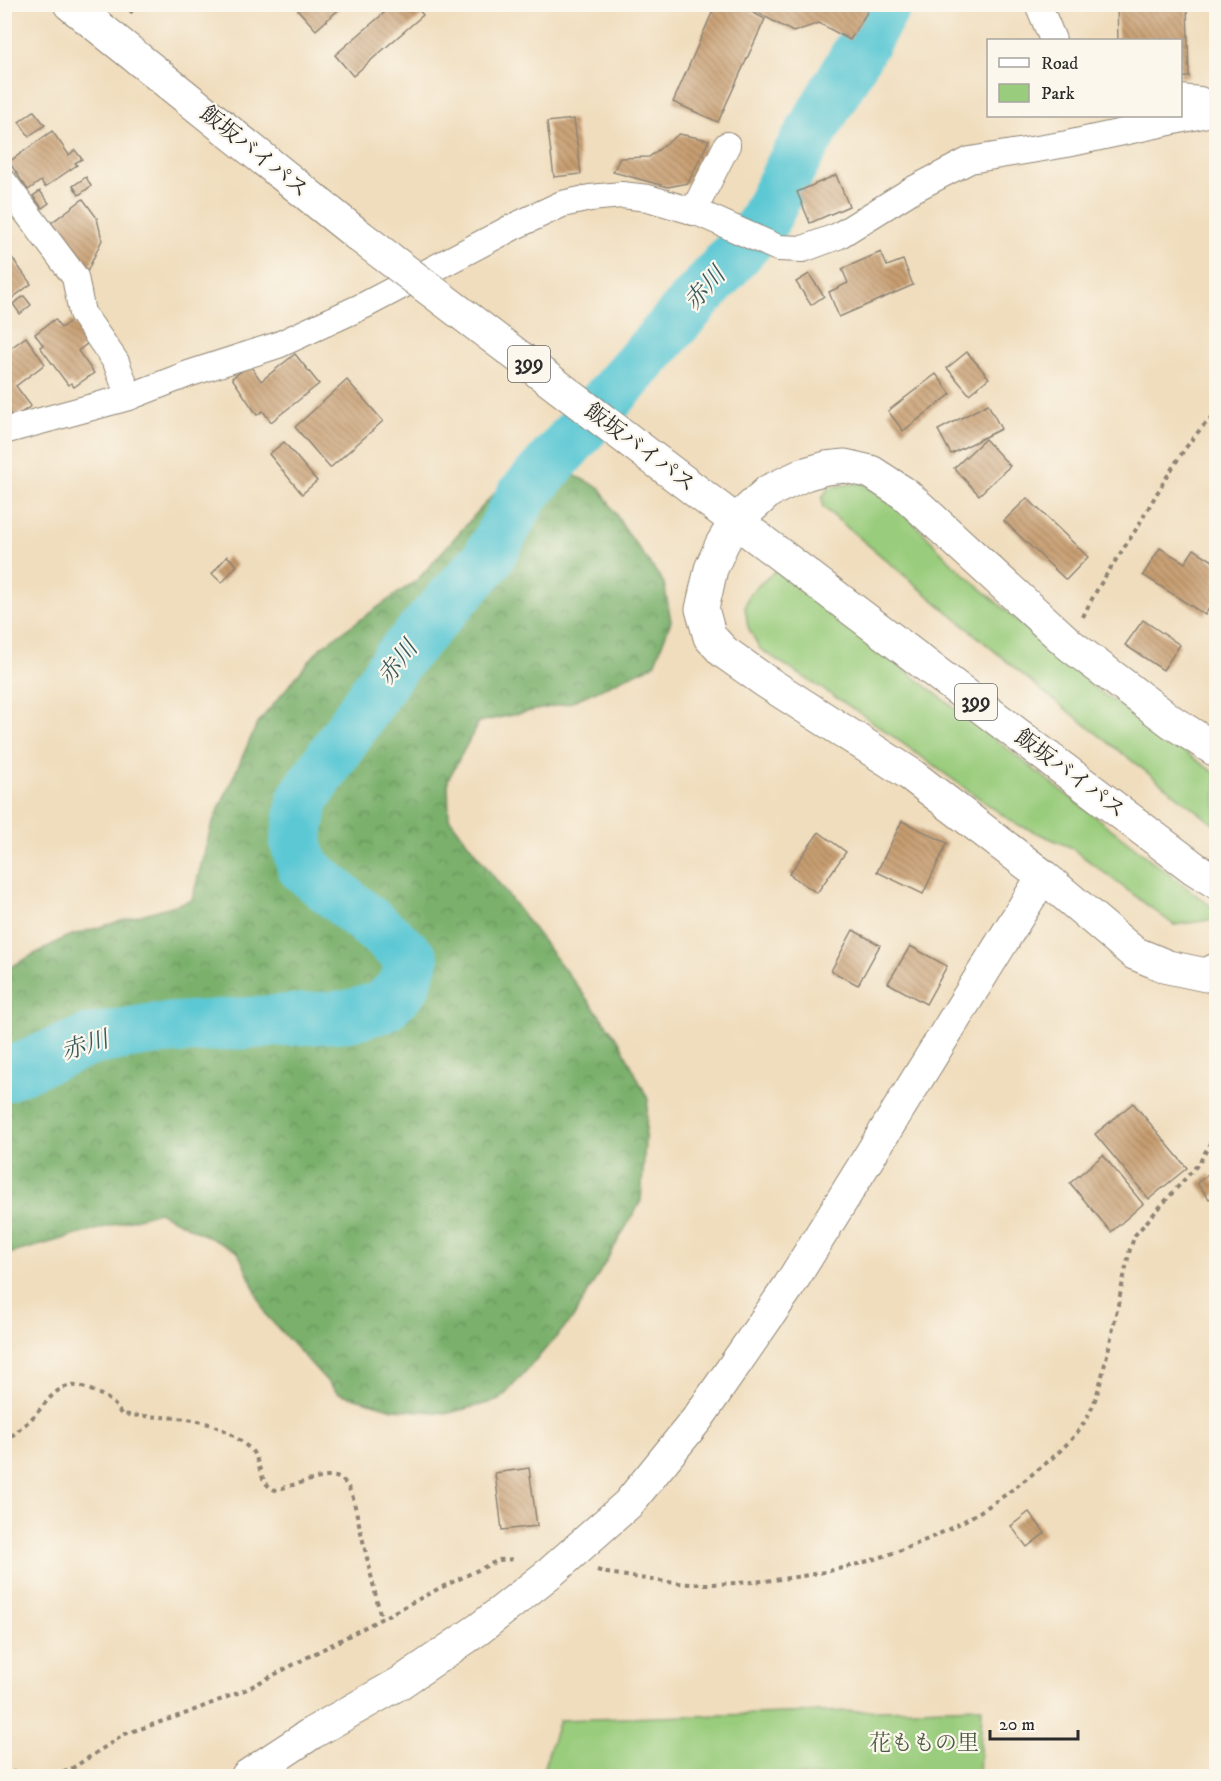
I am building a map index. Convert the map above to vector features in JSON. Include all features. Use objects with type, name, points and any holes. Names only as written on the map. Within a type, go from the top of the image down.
[{"type":"highway","name":"飯坂バイパス","points":[[70,4],[358,235],[1185,861],[1216,882]]},
{"type":"highway","points":[[1216,750],[1172,722],[1070,645],[905,494],[890,483],[861,468],[845,466],[826,468],[805,474],[770,491],[736,521],[711,569],[702,609],[710,637],[724,652],[910,774],[1043,876],[1134,953],[1168,967],[1196,973],[1206,975],[1216,970]]},
{"type":"street","points":[[1038,4],[1053,39]]},
{"type":"street","points":[[1182,98],[1200,100],[1216,111]]},
{"type":"street","points":[[6,428],[129,397],[188,374],[278,345],[365,305],[561,204],[622,195],[648,198],[693,212],[778,248],[803,249],[838,236],[912,190],[970,160],[1067,144],[1216,111]]},
{"type":"street","points":[[693,212],[727,145]]},
{"type":"street","points":[[4,182],[75,277],[82,314],[116,362],[129,397]]},
{"type":"street","points":[[247,1776],[312,1733],[400,1683],[479,1629],[628,1504],[698,1418],[789,1286],[1043,876]]},
{"type":"path","points":[[1070,645],[1093,595],[1171,471],[1202,428],[1216,415]]},
{"type":"path","points":[[55,1776],[71,1769],[125,1734],[245,1690],[381,1618],[499,1560],[519,1559],[690,1584],[741,1583],[807,1576],[888,1557],[947,1530],[1000,1500],[1074,1437],[1088,1416],[1099,1388],[1135,1235],[1143,1223],[1200,1162],[1216,1132]]},
{"type":"path","points":[[4,1442],[23,1427],[56,1391],[66,1386],[76,1385],[111,1399],[121,1414],[195,1419],[232,1435],[252,1451],[263,1480],[269,1488],[275,1490],[335,1476],[348,1486],[353,1498],[381,1618]]},
{"type":"path","points":[[4,1770],[42,1776]]},
{"type":"green space","points":[[530,453],[600,488],[624,528],[664,583],[671,621],[654,665],[569,703],[479,722],[448,780],[449,818],[619,1041],[648,1099],[641,1201],[573,1318],[500,1400],[449,1413],[393,1409],[338,1393],[266,1315],[238,1252],[159,1212],[5,1255],[5,970],[66,937],[192,900],[211,827],[257,724],[321,647],[418,579]]},
{"type":"green space","points":[[861,483],[892,500],[953,564],[1092,686],[1216,774],[1216,826],[1041,690],[823,507],[822,498],[829,487]]},
{"type":"green space","points":[[776,570],[1216,910],[1216,919],[1174,925],[1070,847],[1014,823],[860,713],[760,649],[748,627],[745,607],[749,594]]},
{"type":"green space","name":"花ももの里","points":[[982,1707],[979,1776],[541,1776],[559,1720]]},
{"type":"building","points":[[304,4],[345,4],[316,30],[298,10]]},
{"type":"building","points":[[376,4],[414,4],[423,15],[353,76],[335,55],[384,13]]},
{"type":"building","points":[[716,4],[736,4],[765,19],[718,122],[673,102]]},
{"type":"building","points":[[742,4],[872,4],[850,40],[819,23],[793,32]]},
{"type":"building","points":[[1117,4],[1187,4],[1189,77],[1182,77],[1182,39],[1118,39]]},
{"type":"building","points":[[34,111],[45,125],[29,136],[19,122]]},
{"type":"building","points":[[574,119],[581,174],[554,177],[547,122]]},
{"type":"building","points":[[52,131],[69,155],[75,150],[82,159],[45,187],[41,181],[28,190],[9,162]]},
{"type":"building","points":[[679,134],[709,140],[688,183],[668,187],[613,172],[620,158],[649,157]]},
{"type":"building","points":[[836,175],[849,206],[810,223],[797,192]]},
{"type":"building","points":[[86,177],[91,186],[79,195],[73,186]]},
{"type":"building","points":[[40,191],[49,203],[42,208],[33,196]]},
{"type":"building","points":[[83,199],[97,218],[102,240],[87,272],[51,223]]},
{"type":"building","points":[[881,252],[887,266],[903,260],[913,285],[839,317],[829,292],[848,283],[842,269]]},
{"type":"building","points":[[10,255],[31,284],[11,299],[4,290],[4,260]]},
{"type":"building","points":[[809,274],[824,296],[811,305],[796,282]]},
{"type":"building","points":[[24,296],[31,305],[20,314],[13,304]]},
{"type":"building","points":[[55,319],[61,328],[72,320],[88,343],[78,351],[94,373],[74,387],[71,383],[68,385],[40,347],[43,345],[35,334]]},
{"type":"building","points":[[26,337],[45,364],[16,386],[31,406],[13,418],[4,406],[4,353]]},
{"type":"building","points":[[967,352],[989,378],[969,394],[947,368]]},
{"type":"building","points":[[295,354],[319,384],[271,422],[263,411],[257,415],[232,378],[250,365],[261,381]]},
{"type":"building","points":[[936,374],[951,394],[903,431],[888,411]]},
{"type":"building","points":[[347,380],[383,421],[330,468],[295,427]]},
{"type":"building","points":[[988,404],[1001,429],[951,454],[938,430]]},
{"type":"building","points":[[985,439],[1010,466],[979,495],[954,468]]},
{"type":"building","points":[[284,442],[317,481],[302,494],[269,454]]},
{"type":"building","points":[[1027,498],[1088,557],[1066,580],[1004,521]]},
{"type":"building","points":[[1160,548],[1185,563],[1194,549],[1216,563],[1216,597],[1205,615],[1143,575]]},
{"type":"building","points":[[227,556],[237,565],[222,583],[212,574]]},
{"type":"building","points":[[1143,620],[1180,645],[1163,670],[1125,645]]},
{"type":"building","points":[[902,821],[947,843],[923,894],[877,872]]},
{"type":"building","points":[[819,832],[846,852],[817,893],[789,874]]},
{"type":"building","points":[[853,930],[880,945],[858,985],[831,971]]},
{"type":"building","points":[[910,946],[947,966],[926,1004],[888,983]]},
{"type":"building","points":[[1133,1103],[1187,1168],[1149,1199],[1095,1134]]},
{"type":"building","points":[[1103,1155],[1143,1204],[1111,1232],[1070,1183]]},
{"type":"building","points":[[1209,1174],[1216,1184],[1216,1194],[1209,1199],[1197,1183]]},
{"type":"building","points":[[529,1468],[537,1526],[502,1530],[495,1473]]},
{"type":"building","points":[[1029,1512],[1045,1533],[1027,1547],[1011,1526]]},
{"type":"waterway","name":"赤川","points":[[4,1076],[90,1040],[148,1030],[348,1016],[383,1007],[404,986],[413,960],[303,867],[296,843],[303,799],[396,661],[487,560],[522,496],[761,226],[792,165],[886,4]]}]
